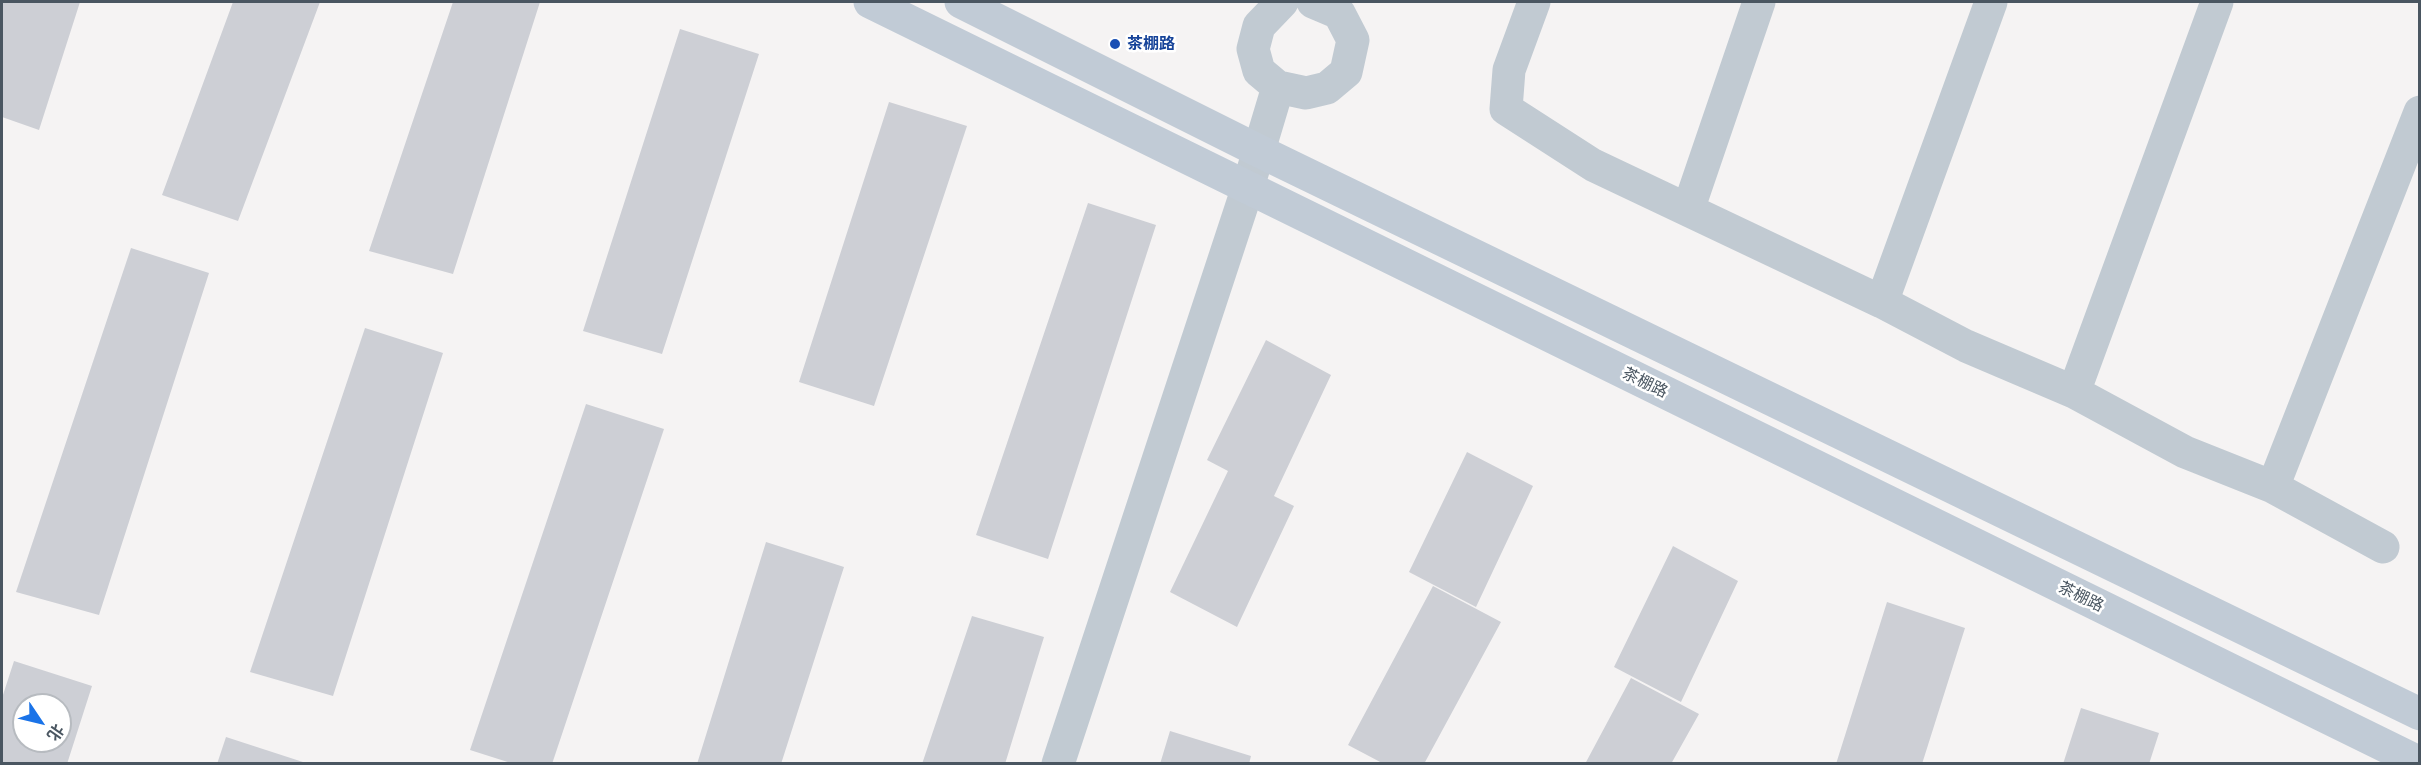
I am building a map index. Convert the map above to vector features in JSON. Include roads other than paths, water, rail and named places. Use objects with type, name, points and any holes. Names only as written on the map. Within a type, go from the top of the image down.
[{"type":"street","name":"茶棚路","points":[[870,2],[2420,763]]},
{"type":"street","points":[[962,2],[1259,151],[2420,714]]},
{"type":"street","points":[[1282,2],[1259,26],[1253,49],[1259,71],[1278,87],[1306,93],[1327,88],[1346,72],[1353,40],[1339,13],[1313,2]]},
{"type":"street","points":[[1534,2],[1509,70],[1506,109],[1593,165],[1882,302],[1966,346],[2074,392],[2185,452],[2273,487],[2383,547]]},
{"type":"street","points":[[1688,210],[1759,2]]},
{"type":"street","points":[[1882,302],[1991,2]]},
{"type":"street","points":[[2074,392],[2217,2]]},
{"type":"street","points":[[1058,764],[1248,187],[1278,87]]},
{"type":"street","points":[[2273,487],[2420,112]]},
{"type":"place","name":"茶棚路","points":[[1115,44]]}]
